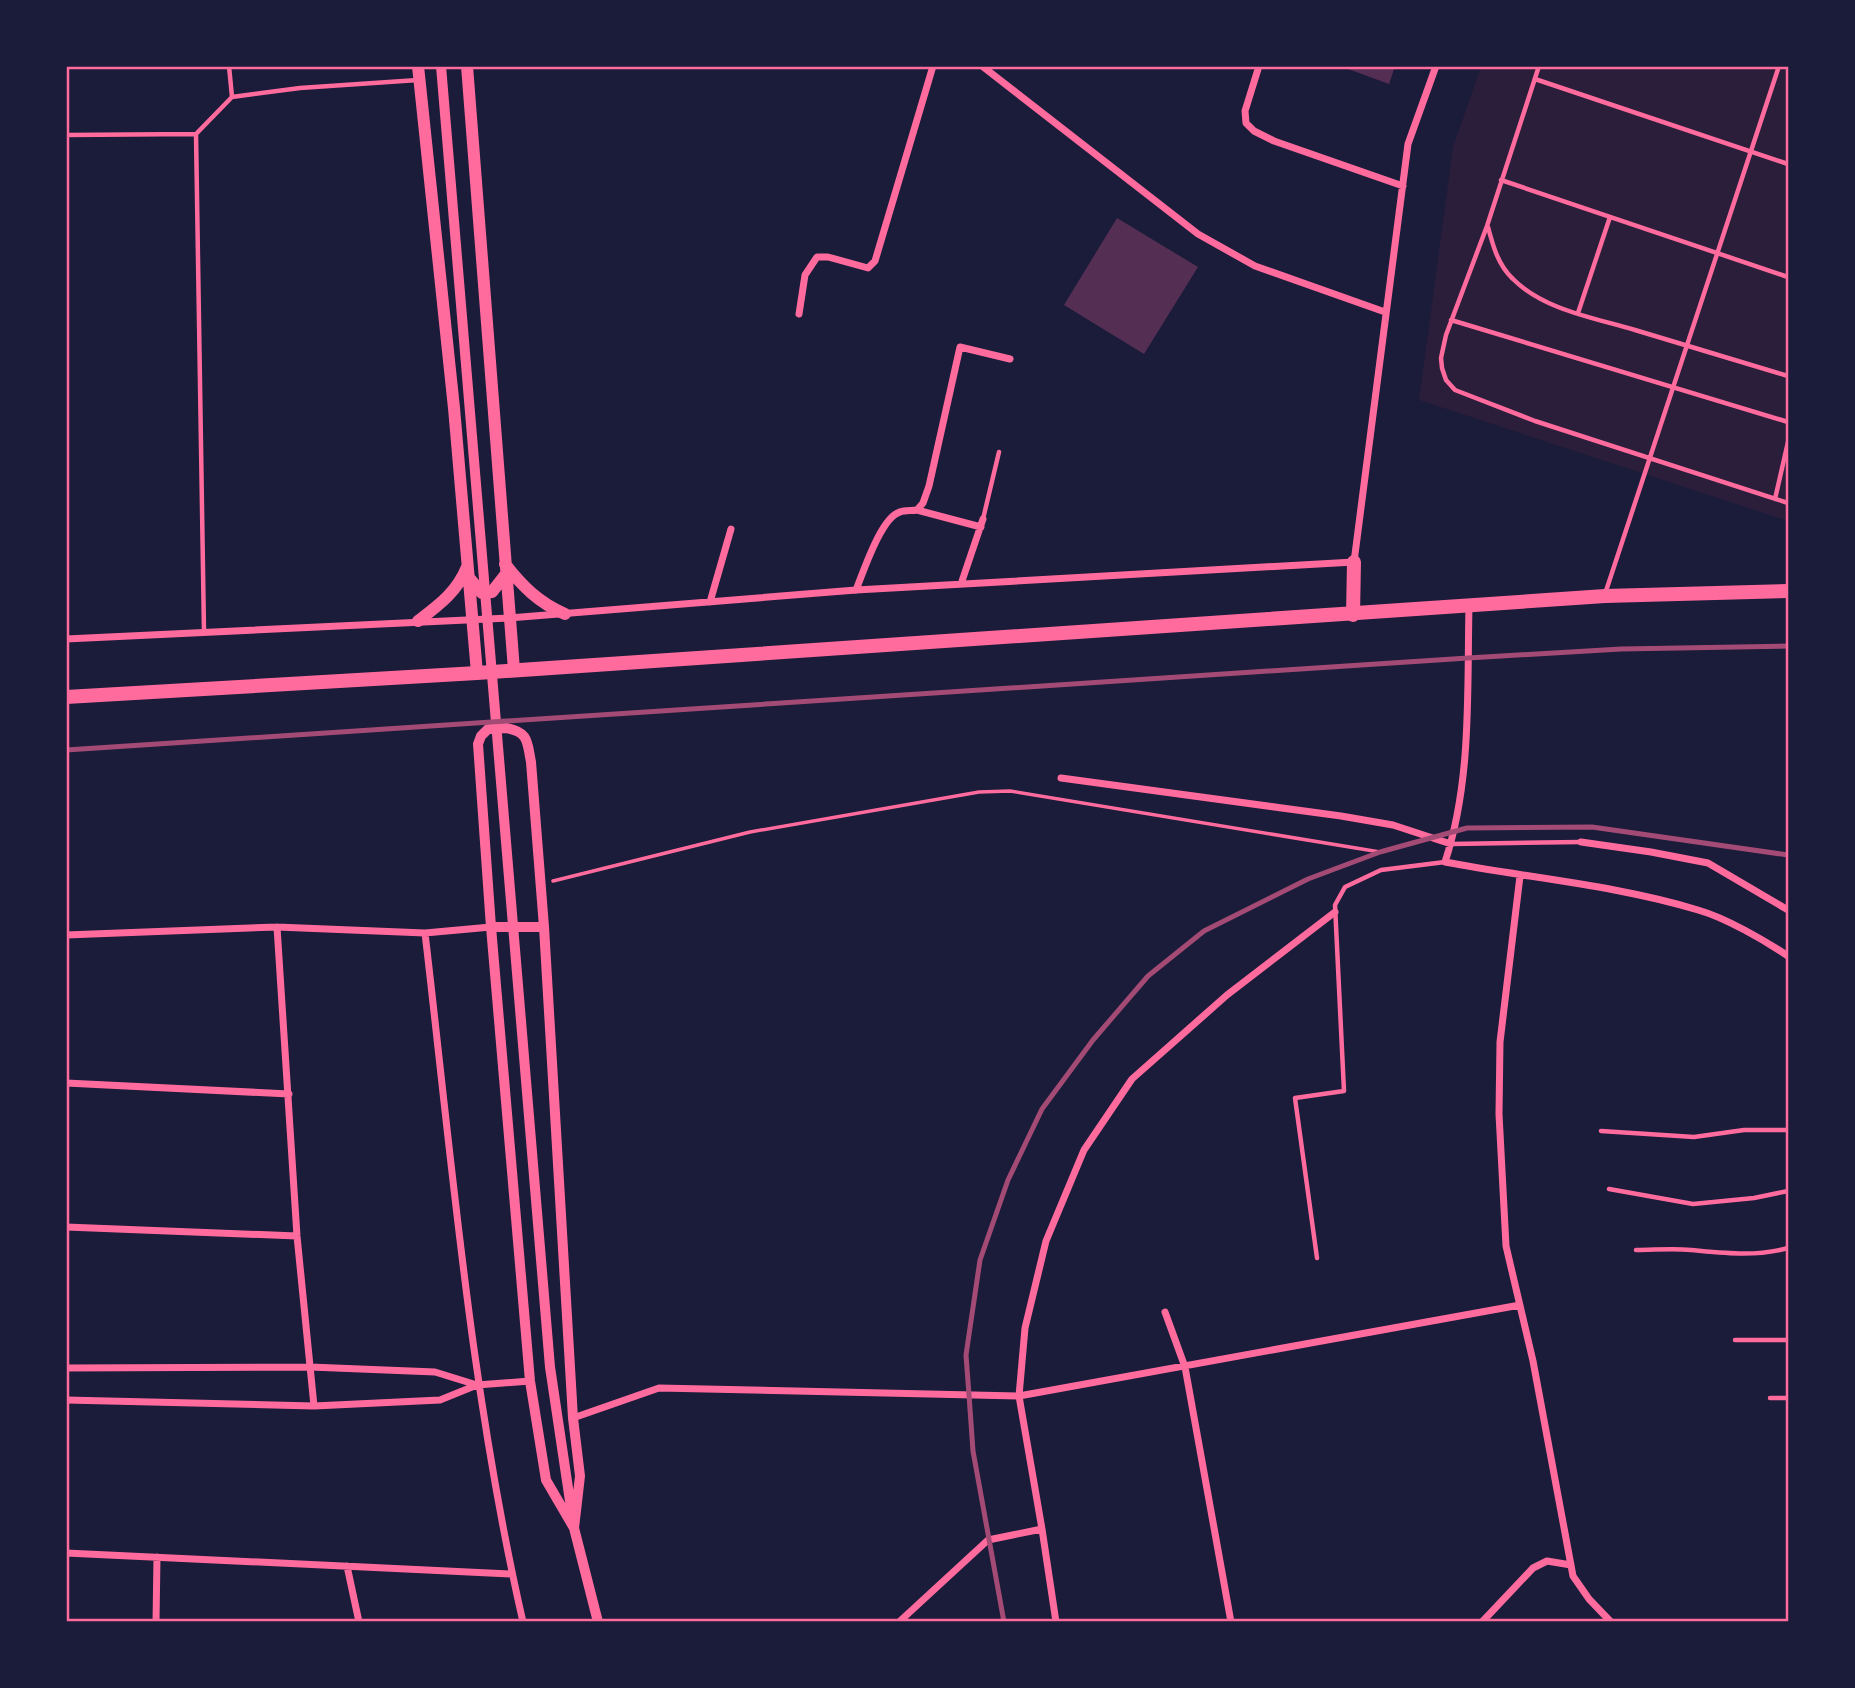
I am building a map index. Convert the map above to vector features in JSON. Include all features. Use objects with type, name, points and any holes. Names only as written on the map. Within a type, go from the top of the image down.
[{"type":"main road","points":[[467,66],[514,670]]},
{"type":"main road","points":[[418,73],[474,619],[477,673]]},
{"type":"main road","points":[[1353,615],[1354,562]]},
{"type":"main road","points":[[418,621],[446,600],[461,582],[468,564]]},
{"type":"main road","points":[[470,579],[482,593],[492,592],[506,569]]},
{"type":"main road","points":[[506,569],[541,601],[565,614]]},
{"type":"main road","points":[[66,697],[477,673],[1605,596],[1788,591]]},
{"type":"street","points":[[442,66],[550,1367],[574,1528],[598,1622]]},
{"type":"street","points":[[799,314],[805,275],[817,257],[828,257],[868,268],[875,261],[933,66]]},
{"type":"street","points":[[982,66],[1198,234],[1255,266],[1385,312]]},
{"type":"street","points":[[1259,66],[1245,111],[1246,123],[1254,131],[1274,141],[1403,186]]},
{"type":"street","points":[[66,639],[509,618],[856,590],[1354,562],[1408,144],[1436,66]]},
{"type":"street","points":[[917,510],[923,503],[929,486],[960,347],[1010,359]]},
{"type":"street","points":[[856,590],[879,536],[892,517],[899,512],[917,510],[982,523],[961,584]]},
{"type":"street","points":[[710,602],[731,529]]},
{"type":"street","points":[[1469,606],[1466,746],[1455,831],[1445,862],[1520,876],[1587,883],[1700,910],[1767,942],[1788,956]]},
{"type":"street","points":[[488,729],[518,730],[527,739],[531,762],[544,927],[573,1418],[580,1476],[574,1528],[547,1480],[530,1381],[478,759],[478,744],[488,729]]},
{"type":"street","points":[[1061,778],[1341,816],[1393,825],[1451,844]]},
{"type":"street","points":[[1581,842],[1708,863],[1788,910]]},
{"type":"street","points":[[1520,876],[1500,1042],[1499,1114],[1506,1245],[1533,1361],[1573,1576],[1589,1599],[1611,1622]]},
{"type":"street","points":[[1056,1622],[1019,1396],[1025,1328],[1046,1241],[1084,1150],[1132,1079],[1227,995],[1335,912]]},
{"type":"street","points":[[66,935],[276,927],[425,933],[491,927],[544,927]]},
{"type":"street","points":[[276,927],[298,1236],[314,1406]]},
{"type":"street","points":[[425,933],[477,1385],[523,1622]]},
{"type":"street","points":[[66,1083],[289,1094]]},
{"type":"street","points":[[66,1227],[298,1236]]},
{"type":"street","points":[[573,1418],[659,1388],[1019,1396],[1520,1305]]},
{"type":"street","points":[[1165,1312],[1185,1367],[1231,1622]]},
{"type":"street","points":[[66,1368],[310,1367],[436,1372],[477,1385]]},
{"type":"street","points":[[66,1400],[314,1406],[440,1401],[477,1385],[530,1381]]},
{"type":"street","points":[[899,1622],[988,1540],[1042,1529]]},
{"type":"street","points":[[66,1553],[512,1574]]},
{"type":"street","points":[[156,1622],[157,1557]]},
{"type":"street","points":[[1482,1622],[1533,1568],[1547,1561],[1571,1565]]},
{"type":"street","points":[[347,1566],[359,1622]]},
{"type":"lane","points":[[229,66],[232,97]]},
{"type":"lane","points":[[1539,66],[1487,226],[1451,320],[1441,358],[1446,380],[1455,390],[1535,421],[1788,503]]},
{"type":"lane","points":[[1605,596],[1779,66]]},
{"type":"lane","points":[[204,632],[196,134],[232,97],[418,73]]},
{"type":"lane","points":[[1535,79],[1788,164]]},
{"type":"lane","points":[[66,135],[196,134]]},
{"type":"lane","points":[[1501,180],[1788,277]]},
{"type":"lane","points":[[1578,313],[1610,217]]},
{"type":"lane","points":[[1487,226],[1496,256],[1514,280],[1534,296],[1578,313],[1788,376]]},
{"type":"lane","points":[[1451,320],[1788,422]]},
{"type":"lane","points":[[1775,499],[1788,445]]},
{"type":"lane","points":[[982,523],[999,452]]},
{"type":"lane","points":[[1451,844],[1581,842]]},
{"type":"lane","points":[[1317,1258],[1296,1098],[1344,1091],[1335,905],[1345,887],[1381,870],[1445,862]]},
{"type":"lane","points":[[1601,1131],[1694,1138],[1744,1130],[1788,1130]]},
{"type":"lane","points":[[1609,1189],[1693,1203],[1754,1198],[1788,1191]]},
{"type":"lane","points":[[1636,1250],[1689,1250],[1727,1255],[1771,1253],[1788,1248]]},
{"type":"lane","points":[[1735,1340],[1788,1340]]},
{"type":"lane","points":[[1770,1398],[1788,1398]]},
{"type":"path","points":[[540,884],[750,832],[979,792],[1010,791],[1380,852]]},
{"type":"shaded area","points":[[1481,67],[1788,67],[1788,521],[1419,400],[1453,147]]},
{"type":"building","points":[[1340,66],[1395,66],[1389,84]]},
{"type":"building","points":[[1117,218],[1198,267],[1144,354],[1064,305]]},
{"type":"railway","points":[[66,750],[1468,658],[1621,649],[1788,646]]},
{"type":"railway","points":[[1004,1622],[973,1451],[966,1355],[980,1260],[1008,1180],[1042,1109],[1093,1040],[1148,976],[1204,931],[1308,879],[1380,852],[1467,828],[1592,827],[1788,855]]}]
